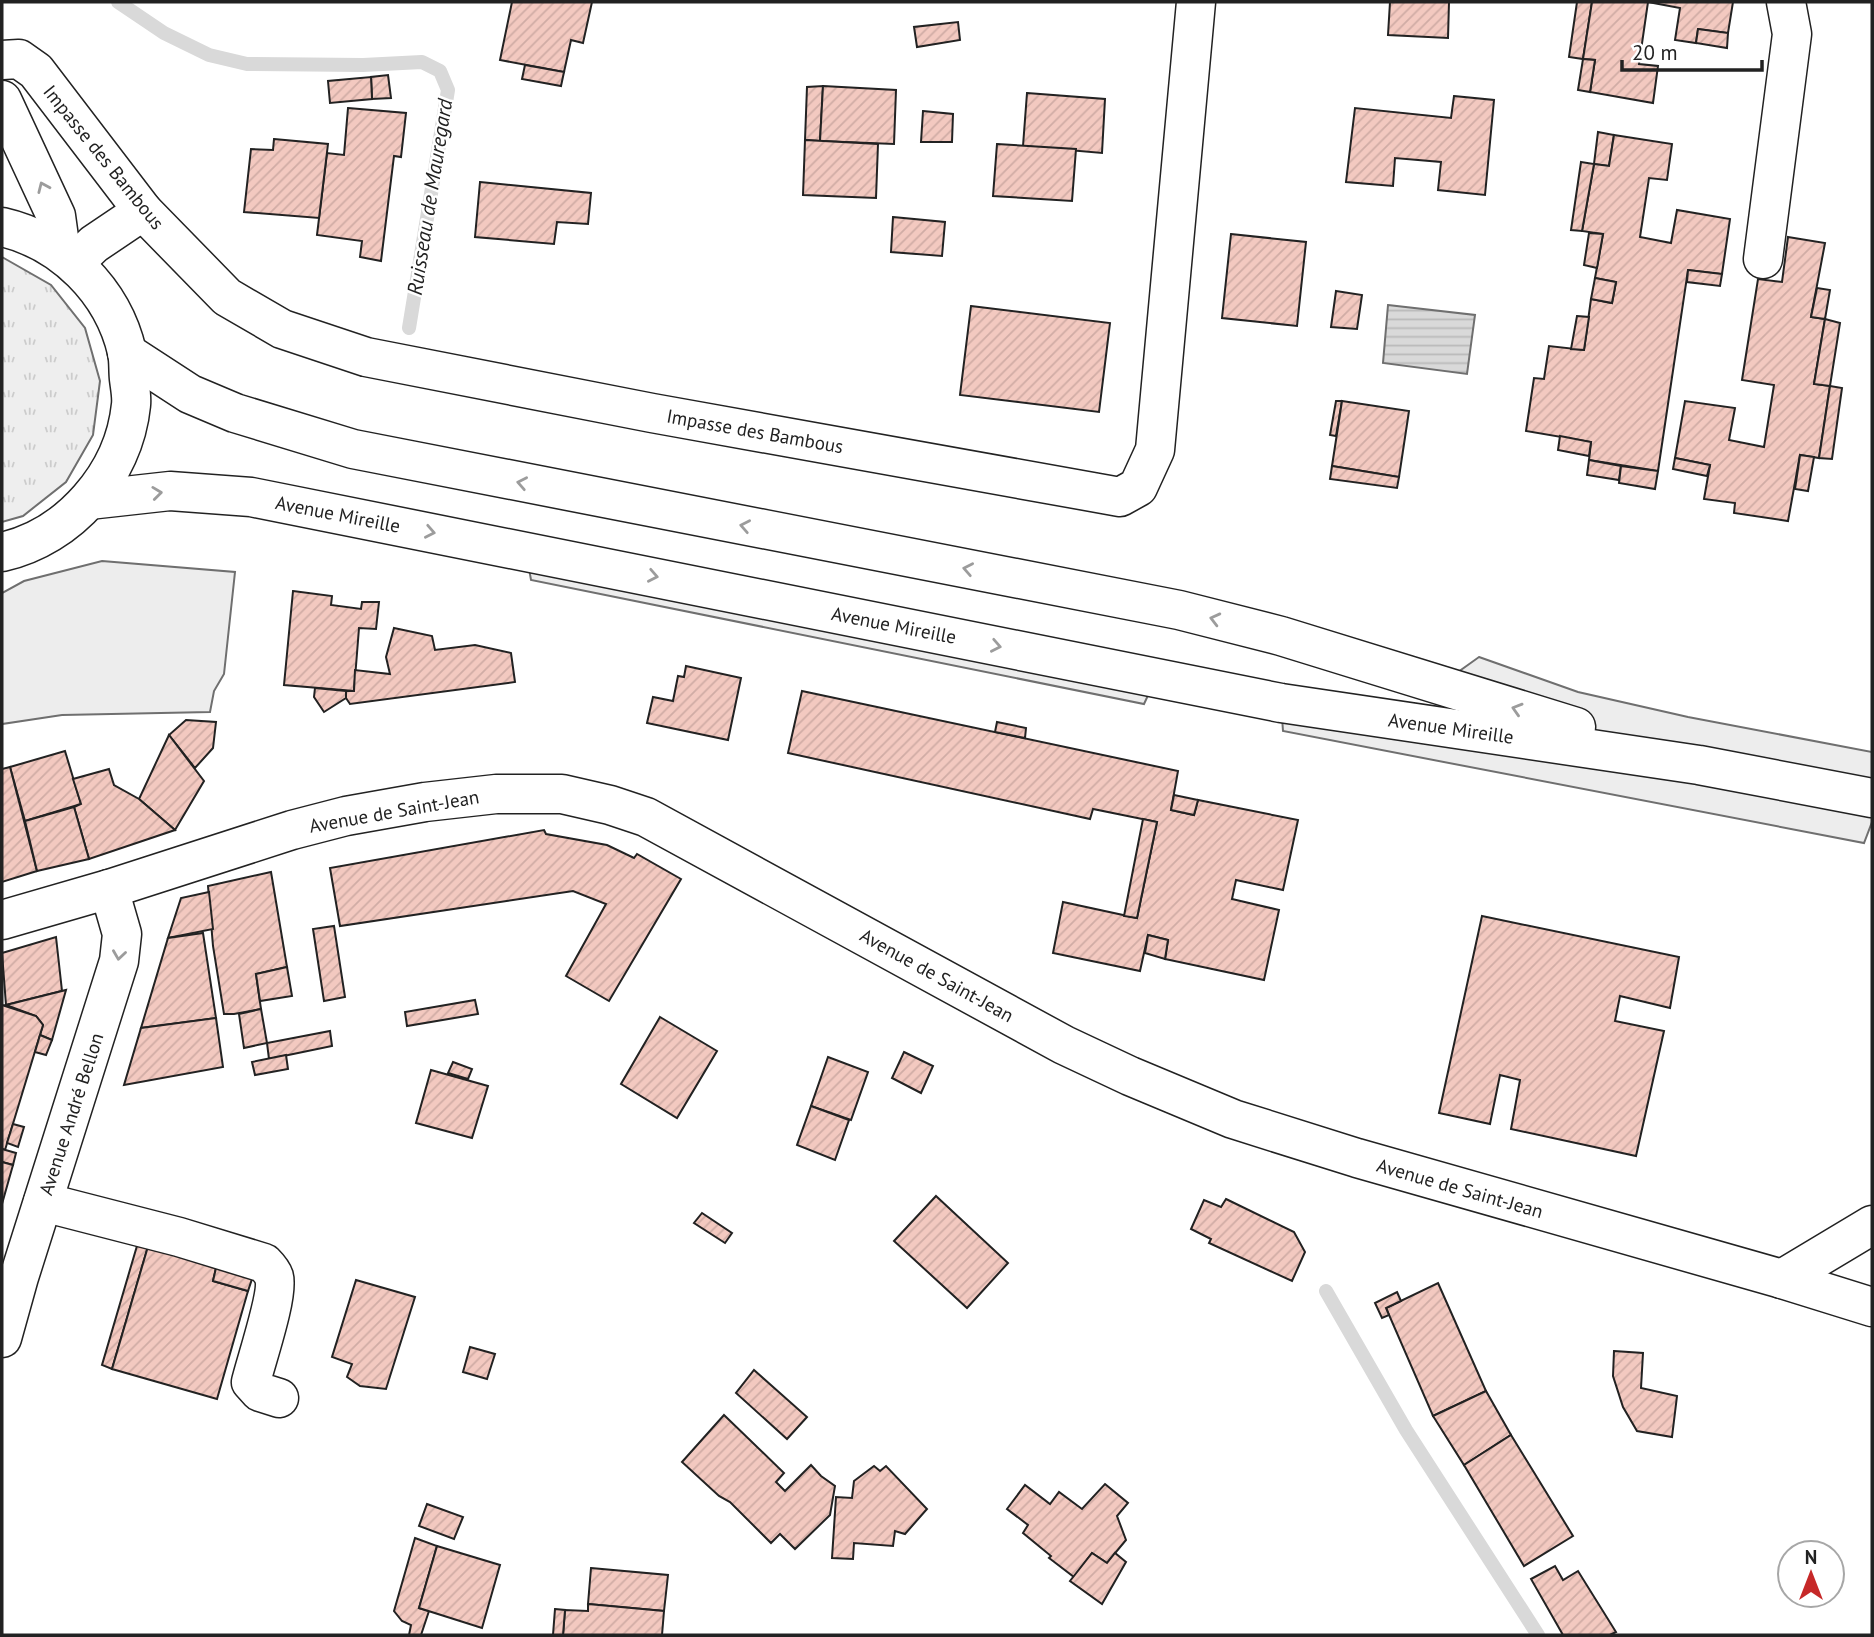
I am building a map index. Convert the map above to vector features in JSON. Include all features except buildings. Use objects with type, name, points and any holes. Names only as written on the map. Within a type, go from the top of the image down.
[{"type":"street","name":"Impasse des Bambous","points":[[2,60],[19,59],[36,71],[143,211],[227,297],[282,329],[366,357],[652,413],[1120,497],[1138,487],[1155,450],[1196,2]]},
{"type":"street","points":[[1763,259],[1792,34],[1786,2]]},
{"type":"street","points":[[2,100],[56,216],[67,258]]},
{"type":"street","points":[[67,258],[94,244],[143,211]]},
{"type":"street","points":[[2,227],[20,231],[67,258],[108,304],[127,353],[131,405],[118,456],[89,500],[58,528],[20,548],[2,552]]},
{"type":"street","name":"Avenue Mireille","points":[[127,353],[190,394],[235,413],[352,449],[1179,610],[1281,636],[1699,765]]},
{"type":"street","name":"Avenue Mireille","points":[[89,500],[170,491],[251,497],[1281,703],[1699,765],[1872,798]]},
{"type":"street","name":"Avenue de Saint-Jean","points":[[2,920],[109,889],[292,830],[346,816],[425,802],[496,794],[562,794],[646,817],[1064,1045],[1233,1119],[1357,1158],[1872,1307]]},
{"type":"street","name":"Avenue André Bellon","points":[[2,1338],[10,1275],[43,1202],[120,961],[122,934],[109,889]]},
{"type":"street","points":[[43,1202],[179,1237],[264,1264],[275,1279],[273,1297],[251,1382],[260,1392],[279,1398]]},
{"type":"street","points":[[1782,1279],[1872,1225]]},
{"type":"green space","points":[[2,257],[51,285],[85,328],[100,381],[93,435],[66,482],[23,516],[2,522]]},
{"type":"shaded area","points":[[1388,305],[1475,315],[1467,374],[1383,363]]},
{"type":"shaded area","points":[[526,551],[1156,678],[1144,704],[531,580]]},
{"type":"shaded area","points":[[102,561],[235,572],[224,674],[214,691],[210,712],[62,715],[2,724],[2,593],[24,581]]},
{"type":"shaded area","points":[[1479,657],[1578,692],[1688,717],[1872,752],[1872,822],[1864,843],[1283,731],[1281,703],[1692,764],[1440,685]]},
{"type":"waterway","name":"Ruisseau de Mauregard","points":[[118,2],[164,33],[209,55],[247,64],[363,65],[422,62],[440,71],[448,90],[409,328]]},
{"type":"waterway","points":[[1326,1291],[1406,1430],[1538,1635]]}]
